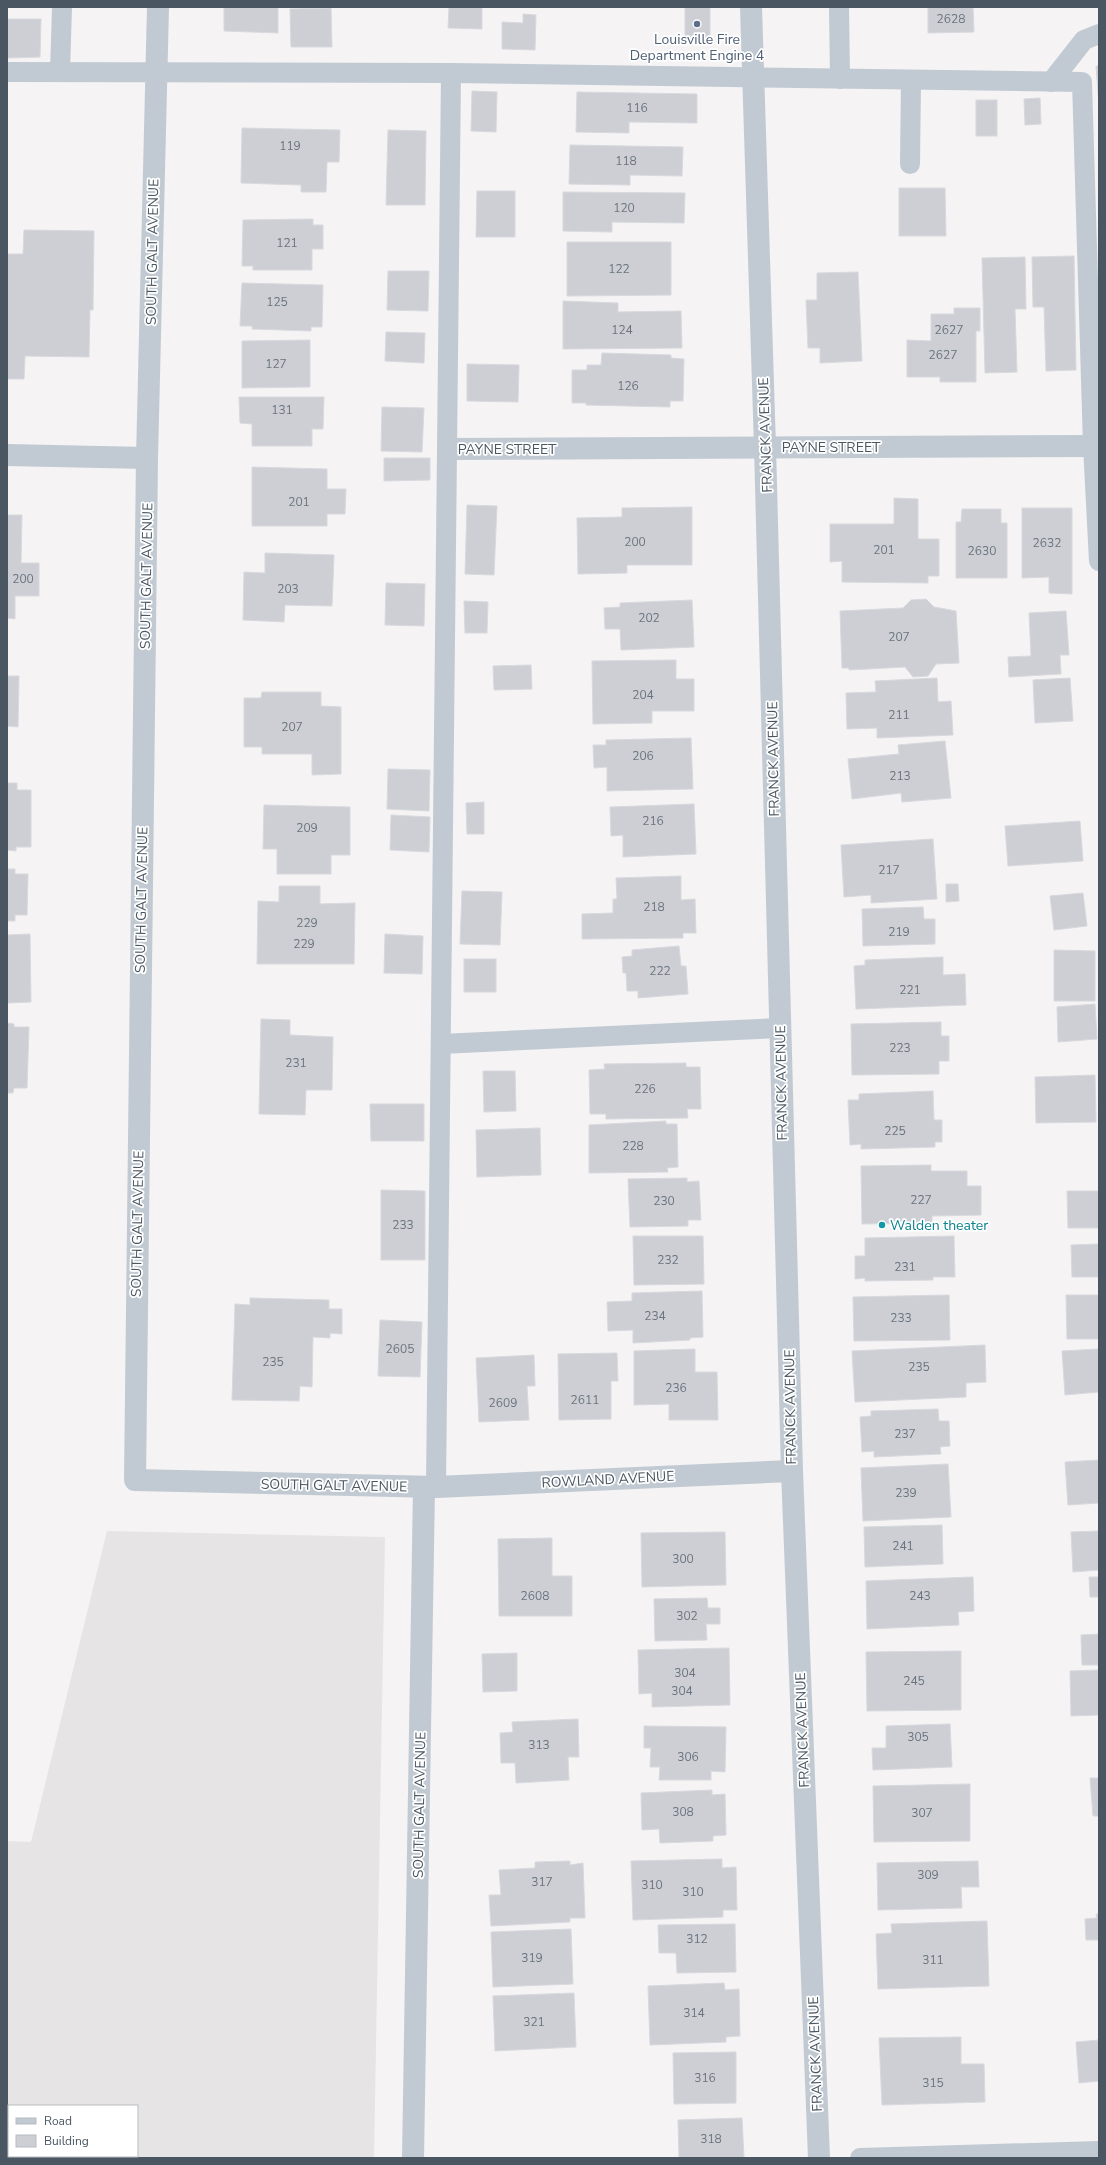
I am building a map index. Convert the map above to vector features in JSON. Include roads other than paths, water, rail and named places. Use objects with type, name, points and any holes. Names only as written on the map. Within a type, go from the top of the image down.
[{"type":"street","name":"SOUTH GALT AVENUE","points":[[158,7],[147,458],[135,1480],[430,1487],[413,2158]]},
{"type":"street","name":"FRANCK AVENUE","points":[[751,7],[752,77],[765,448],[792,1470],[819,2158]]},
{"type":"street","name":"PAYNE STREET","points":[[448,449],[1094,446]]},
{"type":"street","points":[[7,455],[147,458]]},
{"type":"street","name":"ROWLAND AVENUE","points":[[430,1487],[792,1470]]},
{"type":"lane","points":[[60,72],[62,7]]},
{"type":"lane","points":[[839,7],[840,78]]},
{"type":"lane","points":[[1051,82],[1084,40],[1099,34]]},
{"type":"lane","points":[[7,72],[451,73],[1082,82],[1099,561]]},
{"type":"lane","points":[[430,1487],[441,1044],[451,73]]},
{"type":"lane","points":[[910,164],[911,80]]},
{"type":"lane","points":[[441,1044],[780,1028]]},
{"type":"lane","points":[[860,2158],[1099,2151]]},
{"type":"place","name":"Louisville Fire Department Engine 4","points":[[697,24]]},
{"type":"place","name":"Walden theater","points":[[882,1225]]}]
